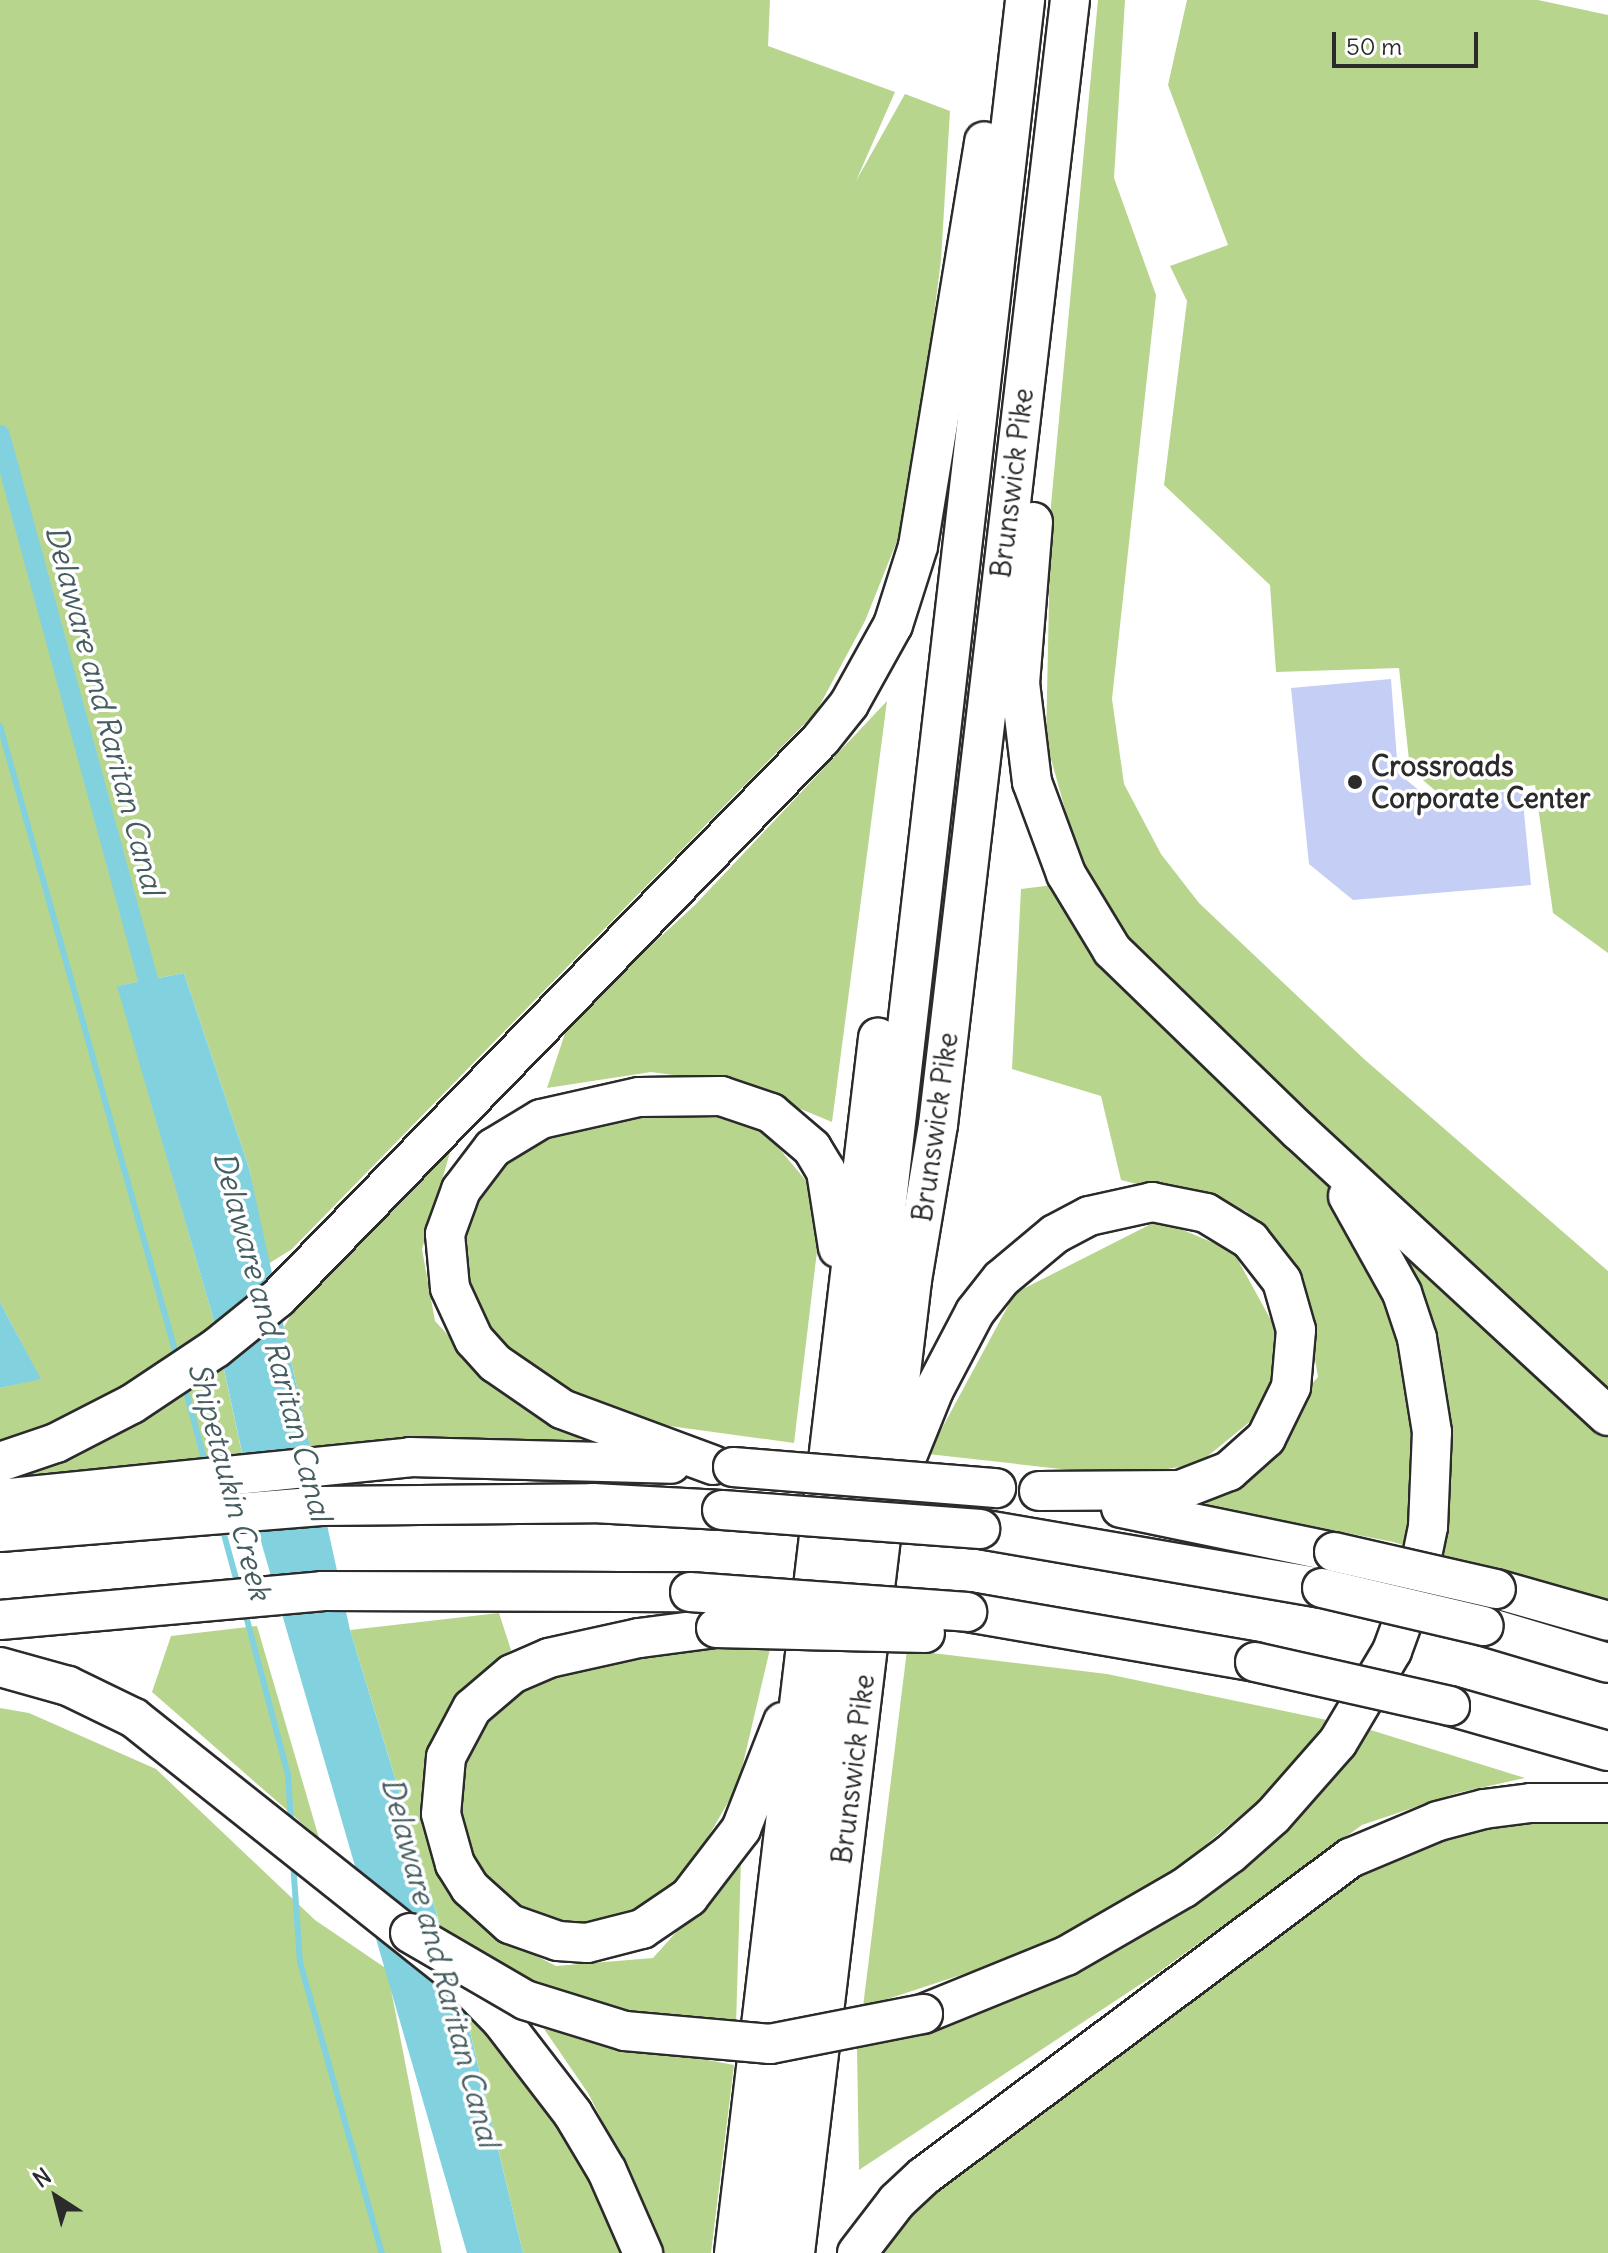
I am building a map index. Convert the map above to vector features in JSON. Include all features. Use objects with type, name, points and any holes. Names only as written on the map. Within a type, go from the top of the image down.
[{"type":"highway","points":[[0,1462],[98,1424],[232,1336],[335,1237],[821,739],[873,665],[893,625],[918,546],[1009,0]]},
{"type":"highway","name":"Brunswick Pike","points":[[766,2253],[930,805],[1025,0]]},
{"type":"highway","name":"Brunswick Pike","points":[[795,2253],[883,1508],[938,1125],[1070,0]]},
{"type":"highway","points":[[1083,0],[1022,631],[1020,683],[1032,782],[1066,874],[1112,950],[1299,1131],[1608,1416]]},
{"type":"highway","points":[[734,2253],[886,984],[906,884],[930,805]]},
{"type":"highway","points":[[723,1466],[562,1409],[523,1386],[474,1340],[450,1288],[445,1234],[461,1190],[493,1148],[541,1119],[639,1097],[721,1096],[771,1113],[812,1148],[826,1171],[837,1216],[843,1328]]},
{"type":"highway","points":[[410,1933],[525,2000],[625,2031],[770,2044],[923,2014],[1066,1956],[1173,1895],[1230,1854],[1273,1816],[1338,1742],[1392,1651],[1416,1585],[1428,1527],[1433,1463],[1427,1385],[1402,1293],[1379,1243],[1299,1131]]},
{"type":"highway","points":[[0,1532],[126,1503],[410,1457],[723,1466],[996,1488],[1039,1491],[1180,1490],[1229,1471],[1266,1438],[1291,1387],[1296,1330],[1282,1281],[1250,1240],[1206,1213],[1152,1202],[1089,1216],[1036,1247],[1001,1279],[961,1336],[883,1508]]},
{"type":"highway","points":[[1039,1491],[1496,1589],[1608,1621]]},
{"type":"highway","points":[[0,1499],[126,1503],[593,1503],[980,1529],[1322,1588],[1484,1626],[1608,1663]]},
{"type":"highway","points":[[0,1620],[151,1603],[435,1588],[690,1592],[1147,1642],[1255,1662],[1450,1706],[1608,1751]]},
{"type":"highway","points":[[803,1663],[741,1829],[714,1868],[668,1915],[617,1938],[587,1943],[532,1935],[488,1908],[455,1864],[441,1814],[446,1757],[472,1708],[512,1674],[549,1658],[639,1638],[716,1628],[969,1623]]},
{"type":"highway","points":[[0,1667],[36,1673],[102,1700],[224,1786],[410,1933],[501,2020],[573,2114],[607,2171],[643,2253]]},
{"type":"highway","points":[[857,2253],[897,2201],[924,2176],[1350,1858],[1408,1832],[1484,1809],[1531,1803],[1608,1803]]},
{"type":"green space","points":[[0,0],[770,0],[768,46],[895,92],[856,181],[905,94],[950,111],[941,260],[909,511],[865,621],[816,712],[292,1249],[268,1264],[249,1168],[184,973],[118,986],[212,1314],[243,1458],[8,1478],[0,1452],[0,1388],[40,1378],[0,1302]]},
{"type":"green space","points":[[1098,0],[1125,0],[1114,178],[1156,295],[1112,699],[1124,784],[1161,854],[1199,903],[1364,1059],[1608,1271],[1608,1606],[1393,1542],[1205,1505],[1318,1377],[1300,1270],[1246,1211],[1121,1180],[1101,1096],[1012,1069],[1021,889],[1085,881],[1046,741],[1051,505]]},
{"type":"green space","points":[[1187,0],[1538,0],[1608,15],[1608,953],[1553,913],[1535,785],[1444,798],[1410,769],[1399,668],[1276,672],[1270,585],[1164,485],[1187,301],[1170,266],[1228,245],[1168,85]]},
{"type":"green space","points":[[887,701],[832,1122],[740,1084],[651,1072],[547,1088],[569,1021],[695,905]]},
{"type":"green space","points":[[676,1105],[757,1122],[823,1201],[794,1443],[626,1420],[517,1370],[465,1291],[461,1211],[498,1153],[551,1129]]},
{"type":"green space","points":[[453,1142],[422,1249],[435,1321],[491,1382],[581,1440],[311,1453],[284,1327],[303,1294]]},
{"type":"green space","points":[[1159,1220],[1233,1251],[1277,1331],[1268,1407],[1198,1464],[1124,1476],[928,1454],[1015,1293]]},
{"type":"green space","points":[[499,1613],[511,1650],[462,1695],[430,1750],[495,1935],[556,1966],[653,1958],[741,1860],[736,2025],[628,2013],[508,1971],[441,1928],[350,1630]]},
{"type":"green space","points":[[257,1626],[319,1838],[152,1692],[171,1636]]},
{"type":"green space","points":[[667,1647],[770,1649],[738,1785],[685,1877],[641,1909],[572,1924],[507,1900],[458,1839],[461,1762],[503,1697],[573,1658]]},
{"type":"green space","points":[[907,1650],[1107,1674],[1327,1720],[1276,1786],[1174,1871],[1034,1951],[863,2007]]},
{"type":"green space","points":[[0,1708],[29,1713],[156,1769],[315,1920],[387,1969],[442,2253],[0,2253]]},
{"type":"green space","points":[[1361,1727],[1525,1778],[1457,1793],[1362,1825],[1159,1972],[859,2170],[857,2048],[1031,1985],[1184,1898]]},
{"type":"green space","points":[[1498,1819],[1608,1819],[1608,2253],[875,2253],[880,2238],[1033,2114],[1356,1867]]},
{"type":"green space","points":[[465,2010],[557,2106],[623,2253],[523,2253]]},
{"type":"green space","points":[[544,2029],[734,2065],[711,2253],[657,2253],[642,2199],[588,2093]]},
{"type":"water","points":[[184,973],[249,1168],[350,1630],[461,1994],[523,2253],[467,2253],[262,1545],[212,1314],[117,986]]},
{"type":"water","points":[[0,1302],[41,1379],[0,1388]]},
{"type":"building","name":"Crossroads Corporate Center","points":[[1391,679],[1398,773],[1427,797],[1522,791],[1531,885],[1353,900],[1309,864],[1291,688]]},
{"type":"waterway","name":"Delaware and Raritan Canal","points":[[0,435],[155,1005]]},
{"type":"waterway","name":"Shipetaukin Creek","points":[[0,726],[177,1358]]},
{"type":"waterway","name":"Shipetaukin Creek","points":[[184,1384],[206,1466]]},
{"type":"waterway","name":"Shipetaukin Creek","points":[[222,1527],[238,1586]]},
{"type":"waterway","name":"Shipetaukin Creek","points":[[245,1612],[288,1775],[291,1823]]},
{"type":"waterway","name":"Shipetaukin Creek","points":[[293,1862],[300,1962],[382,2253]]},
{"type":"place","name":"Crossroads Corporate Center","points":[[1355,782]]}]
